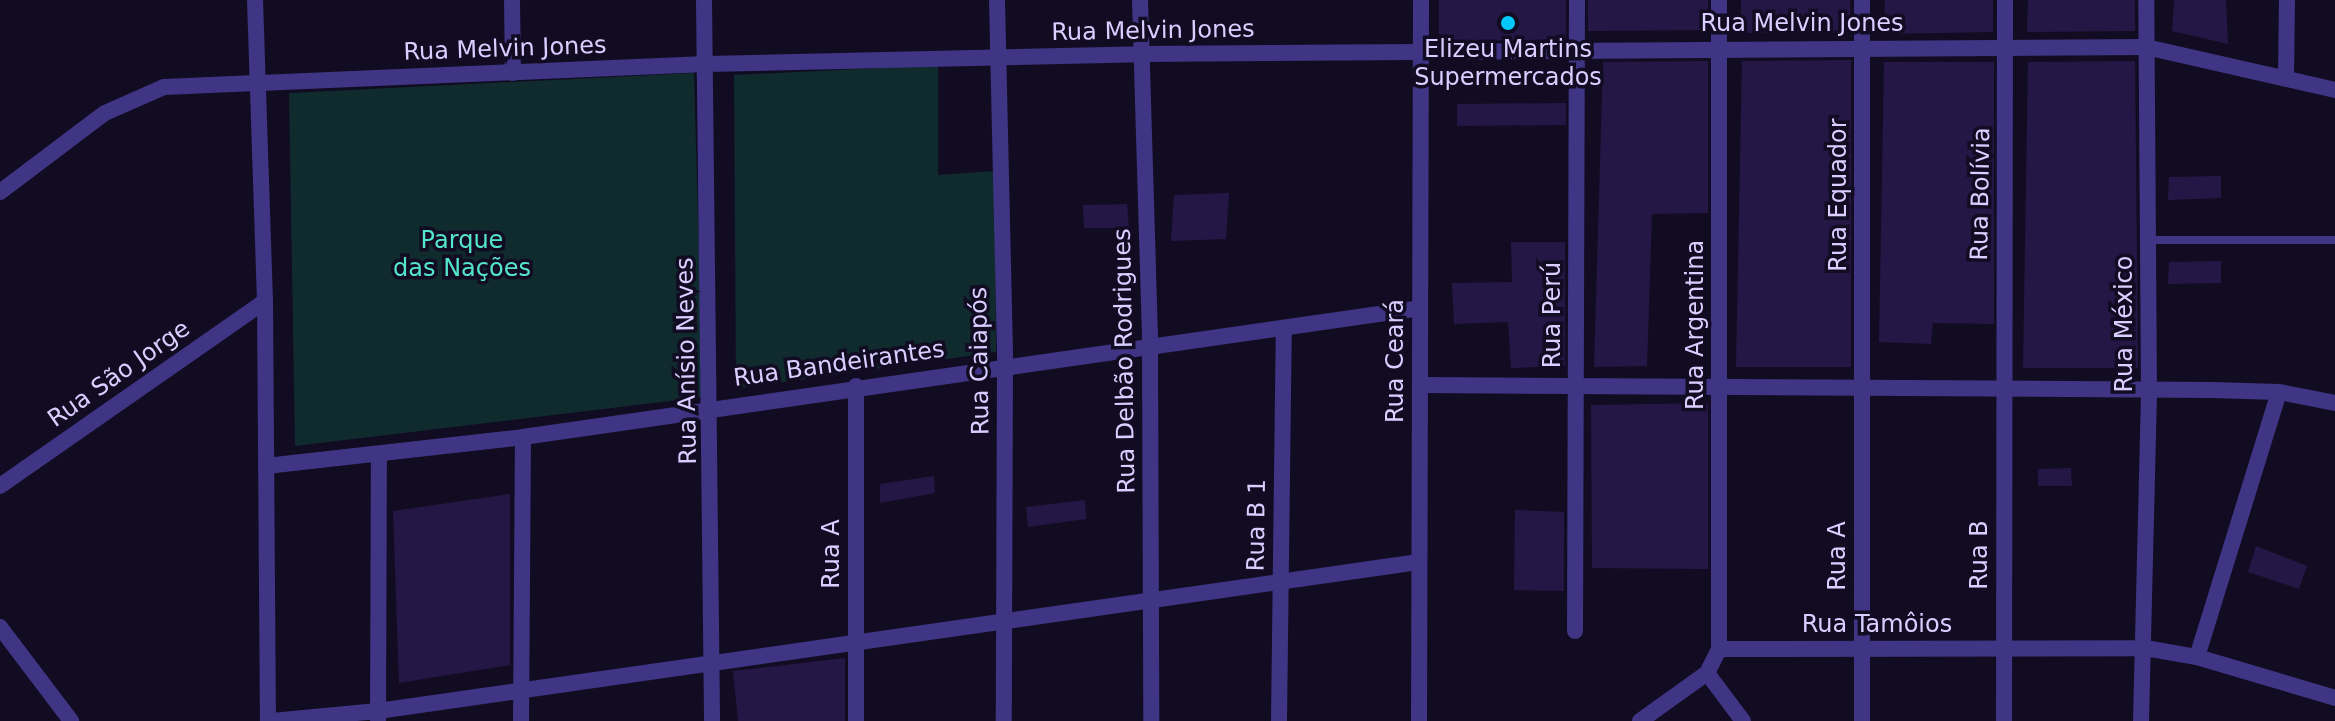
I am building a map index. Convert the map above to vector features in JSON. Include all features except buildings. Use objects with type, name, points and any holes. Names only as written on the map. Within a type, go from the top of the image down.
[{"type":"street","points":[[255,0],[265,301],[270,721],[378,716],[522,689],[712,660],[1418,562]]},
{"type":"street","points":[[512,0],[513,73]]},
{"type":"street","name":"Rua Anísio Neves","points":[[704,0],[713,407],[712,721]]},
{"type":"street","name":"Rua Caiapós","points":[[997,0],[1005,365],[1004,721]]},
{"type":"street","name":"Rua Delbão Rodrigues","points":[[1140,0],[1150,345],[1151,721]]},
{"type":"street","name":"Rua Ceará","points":[[1419,721],[1421,0]]},
{"type":"street","name":"Rua Perú","points":[[1575,631],[1577,0]]},
{"type":"street","name":"Rua Argentina","points":[[1719,0],[1719,649]]},
{"type":"street","name":"Rua Equador","points":[[1862,0],[1862,390]]},
{"type":"street","name":"Rua Bolívia","points":[[2003,388],[2005,0]]},
{"type":"street","name":"Rua México","points":[[2141,721],[2149,391],[2146,0]]},
{"type":"street","points":[[2286,79],[2287,0]]},
{"type":"street","name":"Rua Melvin Jones","points":[[0,192],[105,113],[164,87],[707,64],[1142,54],[2146,47],[2335,90]]},
{"type":"street","name":"Rua São Jorge","points":[[0,486],[265,301]]},
{"type":"street","name":"Rua Bandeirantes","points":[[266,466],[379,456],[523,437],[856,386],[1420,308]]},
{"type":"street","name":"Rua B 1","points":[[1279,721],[1284,329]]},
{"type":"street","points":[[1421,385],[1576,389],[2003,388],[2279,392],[2335,403]]},
{"type":"street","name":"Rua A","points":[[856,386],[856,721]]},
{"type":"street","name":"Rua B","points":[[2003,388],[2004,721]]},
{"type":"street","name":"Rua A","points":[[1862,390],[1862,721]]},
{"type":"street","points":[[2197,657],[2279,392]]},
{"type":"street","points":[[521,721],[523,437]]},
{"type":"street","points":[[378,716],[379,456]]},
{"type":"street","points":[[0,627],[70,721]]},
{"type":"street","name":"Rua Tamôios","points":[[1719,649],[2145,648],[2197,657],[2335,698]]},
{"type":"street","points":[[1640,721],[1707,673],[1719,649]]},
{"type":"street","points":[[1707,673],[1743,721]]},
{"type":"lane","points":[[2150,240],[2335,240]]},
{"type":"green space","points":[[938,65],[938,175],[995,171],[996,352],[736,389],[734,75]]},
{"type":"green space","name":"Parque das Nações","points":[[694,73],[703,397],[295,446],[289,93]]},
{"type":"place","name":"Elizeu Martins Supermercados","points":[[1508,23]]}]
